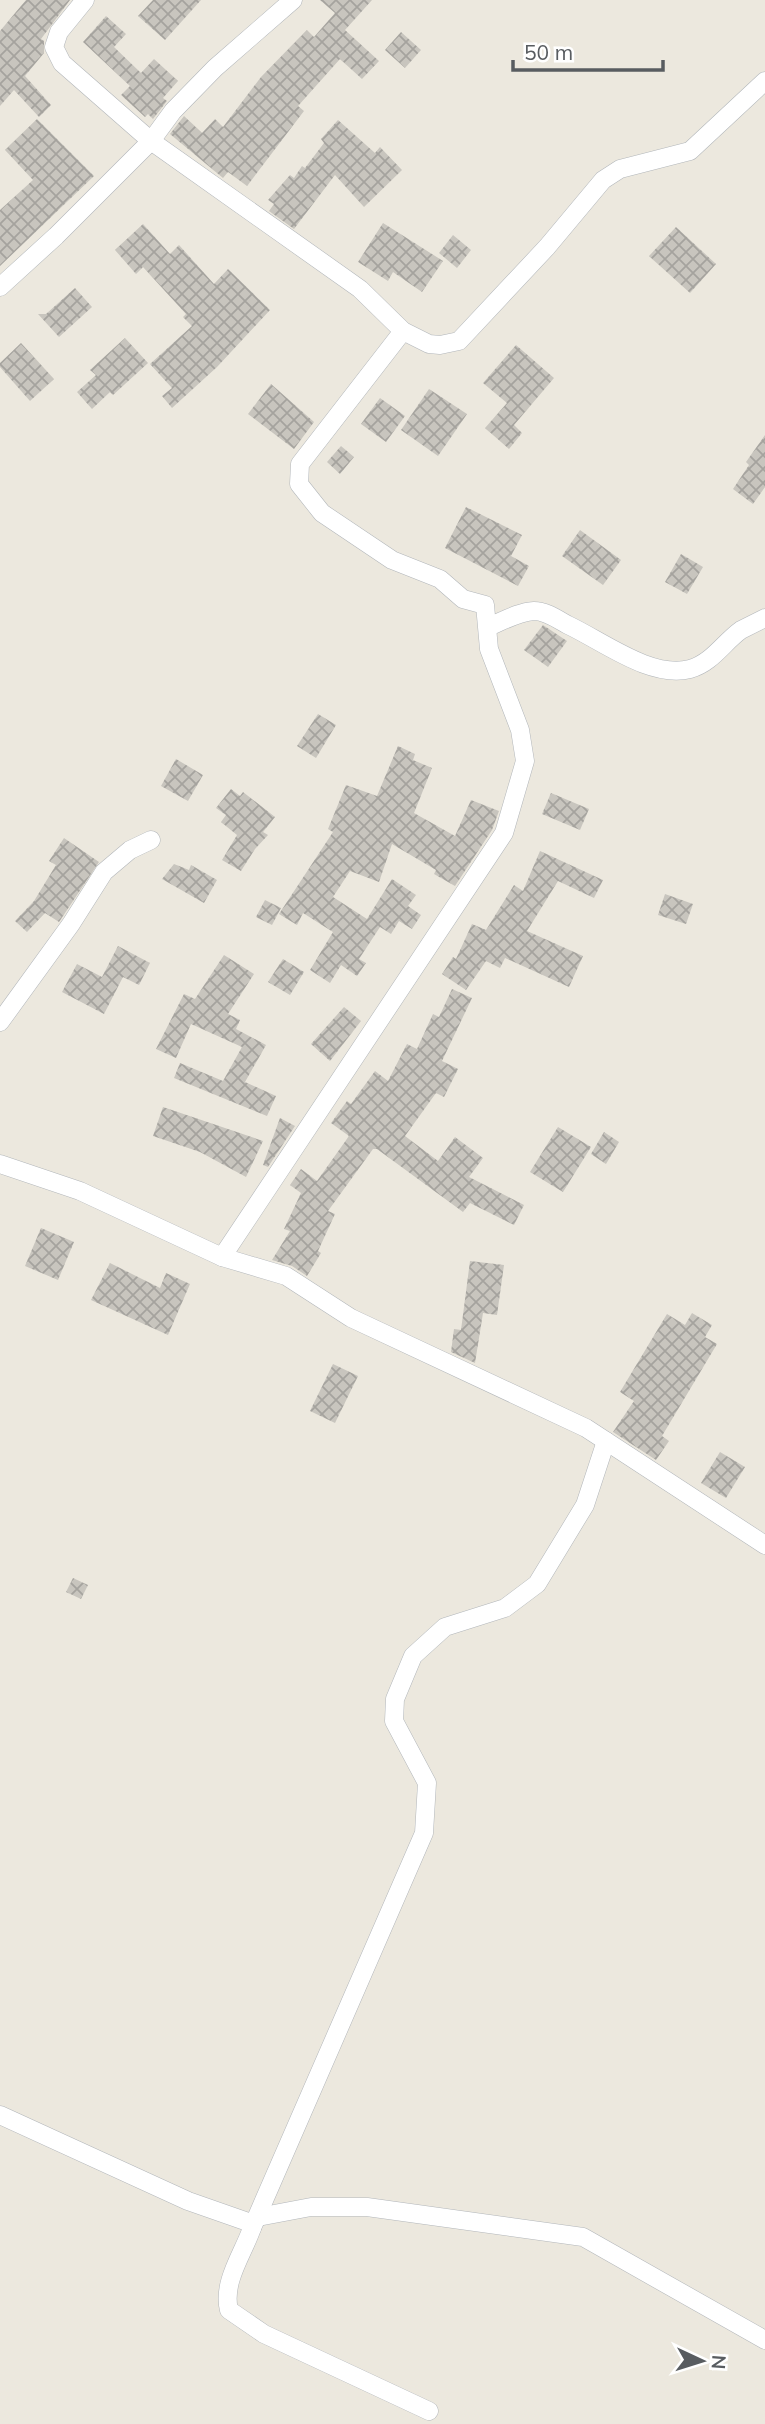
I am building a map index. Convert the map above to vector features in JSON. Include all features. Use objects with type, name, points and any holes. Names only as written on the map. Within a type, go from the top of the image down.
[{"type":"street","points":[[85,0],[56,38],[57,54],[151,141],[360,289],[404,331],[429,344],[459,341],[547,247],[603,180],[620,169],[690,151],[765,81]]},
{"type":"street","points":[[0,287],[56,236],[151,141],[173,111],[215,68],[293,0]]},
{"type":"street","points":[[222,1256],[504,833],[525,761],[520,730],[489,649],[485,605],[463,599],[440,579],[392,560],[322,513],[299,484],[300,464],[404,331]]},
{"type":"street","points":[[488,626],[520,613],[537,611],[550,615],[642,664],[660,671],[679,671],[695,668],[741,631],[765,618]]},
{"type":"street","points":[[0,1022],[71,925],[104,872],[130,850],[151,840]]},
{"type":"street","points":[[0,1164],[80,1191],[222,1256],[286,1276],[351,1318],[586,1428],[765,1545]]},
{"type":"street","points":[[429,2412],[264,2334],[229,2309],[226,2298],[228,2286],[424,1833],[427,1783],[394,1721],[396,1699],[413,1656],[445,1628],[505,1608],[537,1584],[585,1505],[606,1441]]},
{"type":"street","points":[[0,2115],[188,2201],[248,2222],[255,2223],[311,2207],[367,2207],[583,2237],[765,2340]]},
{"type":"building","points":[[26,0],[70,0],[41,39],[44,41],[44,53],[25,76],[51,105],[39,117],[14,90],[0,106],[0,31]]},
{"type":"building","points":[[153,0],[201,0],[165,40],[138,16]]},
{"type":"building","points":[[320,0],[372,0],[345,30],[379,61],[362,79],[340,59],[298,106],[304,111],[247,186],[228,172],[223,178],[170,134],[184,116],[202,133],[215,119],[223,127],[261,77],[307,30],[314,37],[335,13]]},
{"type":"building","points":[[106,16],[126,34],[114,47],[141,73],[154,59],[178,81],[163,98],[167,101],[153,119],[148,114],[145,117],[121,95],[130,86],[83,42]]},
{"type":"building","points":[[401,32],[421,50],[405,68],[385,50]]},
{"type":"building","points":[[37,119],[94,176],[0,266],[0,210],[33,180],[5,150]]},
{"type":"building","points":[[338,120],[375,153],[380,147],[402,170],[364,207],[335,175],[294,229],[269,211],[274,204],[268,200],[290,175],[294,178],[302,166],[305,168],[324,143],[321,139]]},
{"type":"building","points":[[383,223],[443,261],[422,292],[393,272],[388,281],[358,262]]},
{"type":"building","points":[[143,224],[170,254],[179,245],[214,284],[228,269],[270,310],[217,367],[172,408],[162,396],[172,388],[150,364],[192,326],[183,317],[186,314],[143,267],[136,274],[115,250]]},
{"type":"building","points":[[676,227],[716,264],[690,293],[649,256]]},
{"type":"building","points":[[453,235],[471,250],[457,268],[439,253]]},
{"type":"building","points":[[75,288],[92,307],[59,337],[38,314],[46,314]]},
{"type":"building","points":[[125,338],[148,363],[113,395],[110,392],[92,409],[77,392],[96,375],[90,370]]},
{"type":"building","points":[[21,343],[54,379],[30,401],[0,367],[0,363]]},
{"type":"building","points":[[516,345],[554,378],[514,425],[522,433],[509,449],[485,428],[507,403],[483,383]]},
{"type":"building","points":[[271,384],[314,422],[294,449],[248,414]]},
{"type":"building","points":[[429,389],[467,414],[438,456],[401,430]]},
{"type":"building","points":[[380,398],[405,416],[386,442],[361,424]]},
{"type":"building","points":[[765,435],[765,487],[753,504],[733,489],[749,465],[746,462]]},
{"type":"building","points":[[341,446],[354,457],[340,474],[327,462]]},
{"type":"building","points":[[466,507],[522,535],[511,556],[529,566],[518,586],[445,548]]},
{"type":"building","points":[[580,530],[621,560],[603,585],[562,556]]},
{"type":"building","points":[[681,554],[703,567],[687,594],[665,582]]},
{"type":"building","points":[[543,625],[567,641],[548,667],[524,650]]},
{"type":"building","points":[[318,714],[336,725],[316,758],[297,746]]},
{"type":"building","points":[[398,746],[415,754],[413,760],[432,768],[414,813],[455,836],[471,800],[499,811],[492,830],[455,886],[434,874],[436,870],[392,844],[379,882],[350,871],[333,897],[367,919],[392,879],[416,895],[408,906],[421,915],[412,929],[399,921],[391,934],[380,927],[359,959],[366,963],[357,976],[341,965],[330,983],[310,970],[333,932],[303,913],[297,925],[279,914],[333,832],[328,829],[346,785],[377,796]]},
{"type":"building","points":[[176,759],[203,775],[188,801],[161,786]]},
{"type":"building","points":[[231,789],[240,796],[243,792],[275,817],[263,832],[268,835],[241,871],[222,860],[237,835],[221,822],[226,815],[216,808]]},
{"type":"building","points":[[551,793],[589,809],[580,830],[542,814]]},
{"type":"building","points":[[64,838],[99,862],[59,922],[45,913],[27,932],[15,921],[34,901],[56,865],[49,861]]},
{"type":"building","points":[[540,851],[603,880],[594,898],[558,881],[527,931],[583,956],[569,987],[505,958],[500,968],[486,961],[466,990],[442,974],[453,957],[456,959],[472,924],[486,930],[514,885],[523,891]]},
{"type":"building","points":[[174,864],[189,870],[191,865],[217,880],[204,903],[162,879]]},
{"type":"building","points":[[665,894],[693,904],[686,924],[658,915]]},
{"type":"building","points":[[265,900],[281,908],[272,925],[256,917]]},
{"type":"building","points":[[118,946],[150,963],[139,985],[123,977],[104,1014],[62,992],[77,964],[102,977]]},
{"type":"building","points":[[224,955],[254,974],[228,1014],[240,1020],[236,1029],[266,1045],[245,1082],[276,1096],[267,1116],[174,1078],[180,1063],[223,1081],[242,1047],[191,1024],[176,1058],[156,1049],[184,994],[195,999]]},
{"type":"building","points":[[283,959],[304,972],[290,995],[268,982]]},
{"type":"building","points":[[452,989],[472,998],[442,1061],[458,1069],[444,1097],[436,1093],[405,1136],[438,1161],[455,1137],[483,1158],[469,1177],[524,1205],[514,1225],[470,1203],[463,1212],[377,1149],[373,1149],[328,1211],[335,1214],[318,1251],[321,1253],[307,1276],[292,1266],[272,1260],[290,1231],[284,1229],[301,1193],[290,1185],[301,1169],[317,1181],[349,1136],[331,1123],[347,1101],[351,1104],[375,1071],[388,1081],[407,1044],[417,1049],[433,1014],[439,1017]]},
{"type":"building","points":[[344,1007],[361,1021],[330,1061],[311,1044]]},
{"type":"building","points":[[163,1107],[263,1141],[246,1177],[200,1152],[153,1136]]},
{"type":"building","points":[[280,1118],[295,1126],[268,1167],[263,1165]]},
{"type":"building","points":[[558,1127],[591,1147],[563,1192],[530,1172]]},
{"type":"building","points":[[604,1132],[619,1142],[606,1164],[591,1154]]},
{"type":"building","points":[[41,1228],[74,1242],[58,1280],[25,1266]]},
{"type":"building","points":[[470,1261],[504,1265],[497,1315],[483,1313],[475,1363],[451,1352],[454,1329],[461,1330]]},
{"type":"building","points":[[110,1263],[160,1288],[166,1273],[190,1284],[168,1335],[91,1300]]},
{"type":"building","points":[[692,1313],[712,1325],[705,1337],[717,1344],[662,1436],[669,1441],[656,1460],[613,1432],[634,1401],[620,1392],[667,1314],[685,1325]]},
{"type":"building","points":[[333,1364],[358,1376],[335,1423],[310,1411]]},
{"type":"building","points":[[720,1452],[745,1467],[726,1498],[701,1483]]},
{"type":"building","points":[[73,1578],[88,1585],[81,1599],[66,1592]]}]
